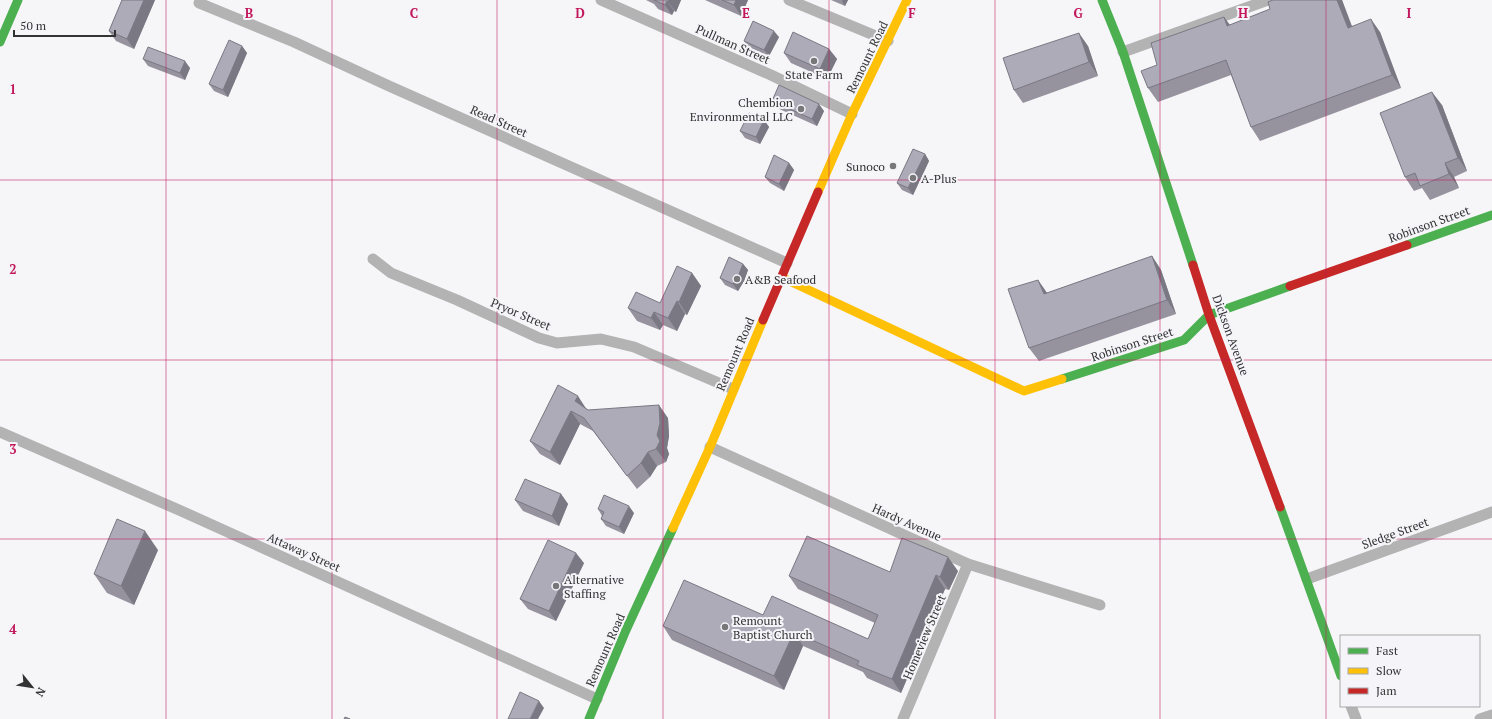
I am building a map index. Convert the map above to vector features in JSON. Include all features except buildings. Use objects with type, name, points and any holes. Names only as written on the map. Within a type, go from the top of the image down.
[{"type":"street","points":[[0,42],[18,0]]},
{"type":"street","name":"Pullman Street","points":[[601,0],[771,75],[852,114]]},
{"type":"street","points":[[789,0],[888,41]]},
{"type":"street","name":"Remount Road","points":[[589,719],[596,699],[710,447],[733,389],[852,114],[907,0]]},
{"type":"street","name":"Dickson Avenue","points":[[1102,0],[1123,52],[1209,315],[1307,579],[1340,673]]},
{"type":"street","points":[[1123,52],[1268,0]]},
{"type":"street","name":"Read Street","points":[[199,3],[294,42],[403,93],[787,263]]},
{"type":"street","name":"Robinson Street","points":[[781,277],[1024,392],[1184,340],[1209,315],[1492,215]]},
{"type":"street","name":"Pryor Street","points":[[373,259],[391,273],[457,300],[539,338],[557,343],[601,338],[634,347],[733,389]]},
{"type":"street","name":"Attaway Street","points":[[0,432],[179,510],[596,699]]},
{"type":"street","name":"Hardy Avenue","points":[[710,447],[968,564],[1100,605]]},
{"type":"street","name":"Sledge Street","points":[[1307,579],[1492,512]]},
{"type":"street","name":"Homeview Street","points":[[903,719],[968,564]]},
{"type":"street","points":[[1351,707],[1356,719]]},
{"type":"street","points":[[1480,719],[1492,715]]},
{"type":"traffic: fast","points":[[0,42],[18,0]]},
{"type":"traffic: fast","points":[[1102,0],[1123,52],[1193,265]]},
{"type":"traffic: fast","points":[[1407,245],[1492,215]]},
{"type":"traffic: fast","points":[[1062,379],[1184,340],[1209,315],[1290,286]]},
{"type":"traffic: fast","points":[[1280,507],[1340,673]]},
{"type":"traffic: fast","points":[[589,719],[626,630],[673,528]]},
{"type":"traffic: slow","points":[[818,192],[852,114],[907,0]]},
{"type":"traffic: slow","points":[[781,277],[1024,391],[1062,379]]},
{"type":"traffic: slow","points":[[673,528],[710,447],[763,320]]},
{"type":"traffic: jam","points":[[763,320],[818,192]]},
{"type":"traffic: jam","points":[[1290,286],[1407,245]]},
{"type":"traffic: jam","points":[[1193,265],[1209,315],[1280,507]]},
{"type":"place","name":"State Farm","points":[[814,61]]},
{"type":"place","name":"Chembion Environmental LLC","points":[[801,109]]},
{"type":"place","name":"Sunoco","points":[[893,166]]},
{"type":"place","name":"A-Plus","points":[[913,178]]},
{"type":"place","name":"A&B Seafood","points":[[737,279]]},
{"type":"place","name":"Alternative Staffing","points":[[556,586]]},
{"type":"place","name":"Remount Baptist Church","points":[[725,627]]}]
